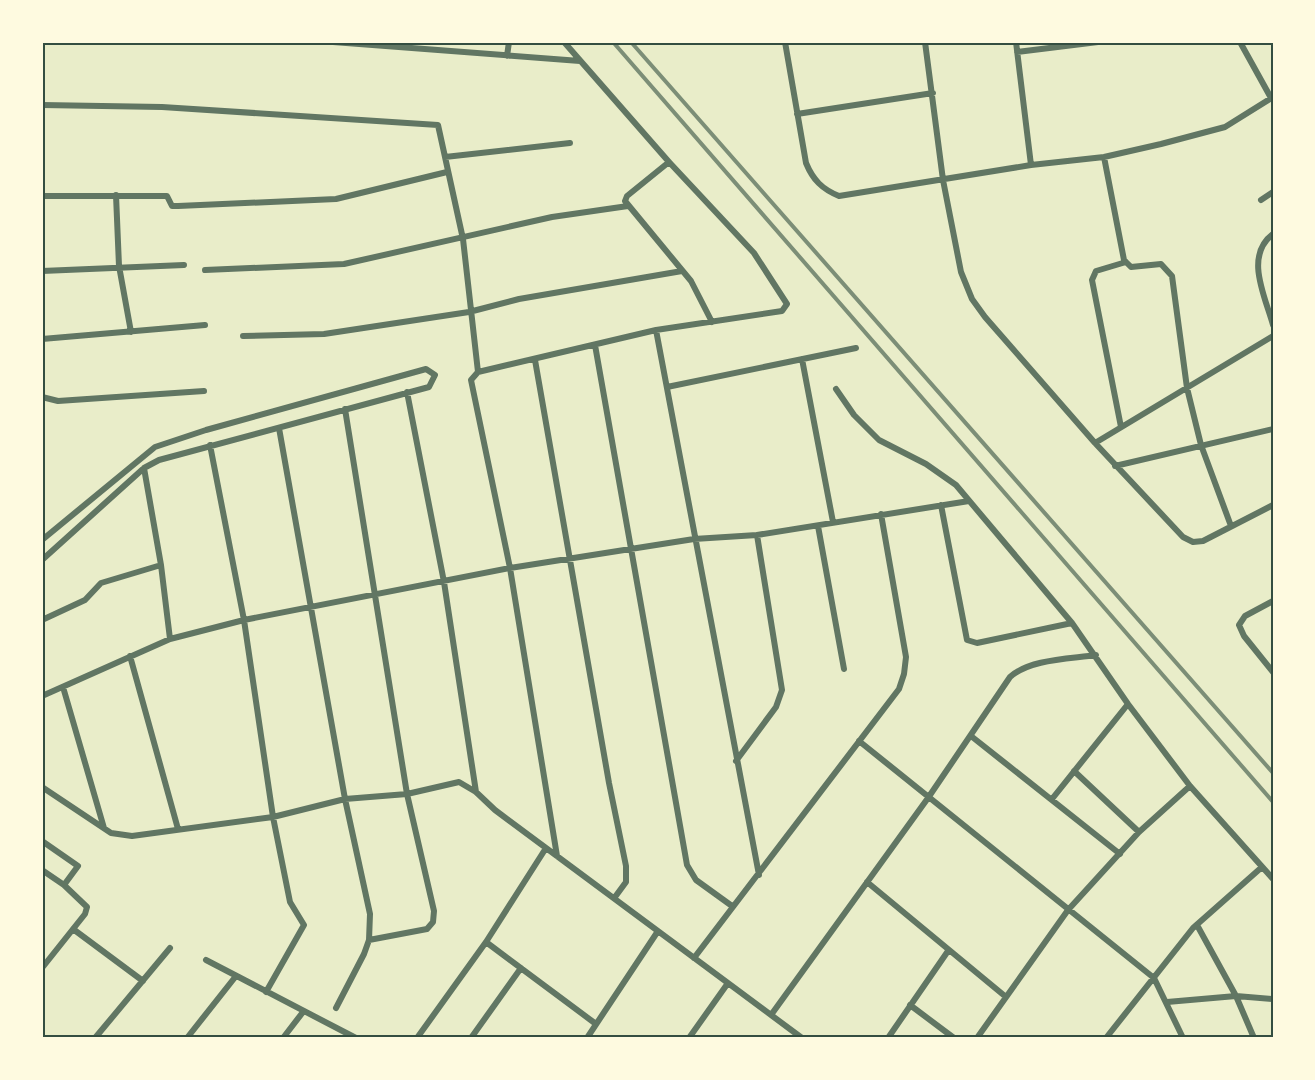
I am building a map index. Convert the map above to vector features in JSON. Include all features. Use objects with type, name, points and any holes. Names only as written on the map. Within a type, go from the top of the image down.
[{"type":"street","points":[[333,42],[439,52],[580,61]]},
{"type":"street","points":[[439,52],[440,42]]},
{"type":"street","points":[[507,56],[509,42]]},
{"type":"street","points":[[478,372],[656,330],[782,311],[787,304],[754,253],[669,162],[564,42]]},
{"type":"street","points":[[785,42],[806,163],[812,177],[829,192],[839,196],[1032,165],[1104,157],[1208,134],[1239,119],[1272,97],[1240,42]]},
{"type":"street","points":[[925,42],[943,180],[961,272],[972,299],[1115,466],[1184,537],[1193,542],[1203,541],[1273,505]]},
{"type":"street","points":[[1016,42],[1032,165]]},
{"type":"street","points":[[1017,52],[1098,42]]},
{"type":"street","points":[[797,114],[933,93]]},
{"type":"street","points":[[42,105],[162,107],[434,123],[441,131],[447,172],[462,238],[469,312],[478,372],[471,385],[510,568],[557,856]]},
{"type":"street","points":[[445,157],[570,143]]},
{"type":"street","points":[[1104,157],[1125,262],[1131,267],[1161,264],[1172,276],[1187,388],[1200,445],[1231,526]]},
{"type":"street","points":[[669,162],[625,199],[628,206],[691,281],[712,322]]},
{"type":"street","points":[[42,196],[169,196],[171,205],[178,206],[336,200],[447,172]]},
{"type":"street","points":[[1261,200],[1273,192]]},
{"type":"street","points":[[116,195],[119,266],[131,332]]},
{"type":"street","points":[[205,270],[344,264],[552,217],[628,206]]},
{"type":"street","points":[[1273,234],[1264,240],[1257,258],[1273,326]]},
{"type":"street","points":[[1121,427],[1092,280],[1096,271],[1125,262]]},
{"type":"street","points":[[42,271],[184,265]]},
{"type":"street","points":[[243,336],[324,334],[469,312],[519,299],[682,271]]},
{"type":"street","points":[[42,339],[205,325]]},
{"type":"street","points":[[656,330],[759,875]]},
{"type":"street","points":[[1095,443],[1273,336]]},
{"type":"street","points":[[595,345],[687,865],[696,880],[732,906]]},
{"type":"street","points":[[667,387],[856,348]]},
{"type":"street","points":[[802,359],[833,522]]},
{"type":"street","points":[[536,360],[626,866],[626,882],[615,897]]},
{"type":"street","points":[[42,540],[141,456],[161,445],[426,369],[432,371],[434,380],[429,387],[174,454],[144,468],[42,560]]},
{"type":"street","points":[[836,389],[854,415],[879,440],[946,476],[969,501],[1072,623],[1128,704],[1190,786],[1273,879]]},
{"type":"street","points":[[42,397],[52,402],[204,391]]},
{"type":"street","points":[[407,392],[444,582],[476,792]]},
{"type":"street","points":[[345,409],[407,794],[434,911],[433,922],[427,928],[369,940]]},
{"type":"street","points":[[279,428],[345,800],[370,914],[369,940],[336,1008]]},
{"type":"street","points":[[1115,466],[1273,429]]},
{"type":"street","points":[[210,445],[244,620],[273,817],[290,902],[304,925],[266,992]]},
{"type":"street","points":[[144,468],[161,565],[170,639]]},
{"type":"street","points":[[42,696],[170,639],[244,620],[310,609],[376,592],[631,548],[694,539],[757,535],[969,501]]},
{"type":"street","points":[[941,505],[967,640],[977,643],[1072,623]]},
{"type":"street","points":[[694,958],[899,689],[906,665],[881,514]]},
{"type":"street","points":[[818,526],[844,669]]},
{"type":"street","points":[[736,761],[776,707],[782,690],[757,535]]},
{"type":"street","points":[[42,620],[86,600],[101,583],[161,565]]},
{"type":"street","points":[[1273,601],[1245,616],[1239,625],[1244,636],[1273,672]]},
{"type":"street","points":[[771,1015],[928,798],[1010,676],[1018,670],[1096,655]]},
{"type":"street","points":[[130,656],[178,830]]},
{"type":"street","points":[[63,687],[104,828]]},
{"type":"street","points":[[1052,799],[1128,704]]},
{"type":"street","points":[[971,736],[1120,854]]},
{"type":"street","points":[[859,741],[1154,978],[1183,1038]]},
{"type":"street","points":[[1074,771],[1139,832]]},
{"type":"street","points":[[42,787],[104,828],[120,835],[132,836],[273,817],[345,800],[407,794],[459,782],[476,792],[495,810],[802,1038]]},
{"type":"street","points":[[977,1038],[1068,910],[1139,832],[1190,786]]},
{"type":"street","points":[[42,841],[78,866],[64,885]]},
{"type":"street","points":[[417,1038],[486,942],[546,848]]},
{"type":"street","points":[[1106,1038],[1197,924],[1262,867]]},
{"type":"street","points":[[42,870],[64,885],[87,907],[42,968]]},
{"type":"street","points":[[867,882],[1006,997]]},
{"type":"street","points":[[1197,924],[1236,996],[1254,1038]]},
{"type":"street","points":[[73,929],[143,981]]},
{"type":"street","points":[[587,1038],[658,931]]},
{"type":"street","points":[[486,942],[596,1024]]},
{"type":"street","points":[[95,1038],[170,948]]},
{"type":"street","points":[[888,1038],[948,951]]},
{"type":"street","points":[[206,960],[355,1038]]},
{"type":"street","points":[[471,1038],[521,968]]},
{"type":"street","points":[[187,1038],[236,976]]},
{"type":"street","points":[[688,1038],[728,983]]},
{"type":"street","points":[[1167,1002],[1236,996],[1273,999]]},
{"type":"street","points":[[910,1005],[954,1038]]},
{"type":"street","points":[[283,1038],[303,1012]]},
{"type":"railway","points":[[613,42],[1273,802]]},
{"type":"railway","points":[[631,42],[1273,773]]}]
